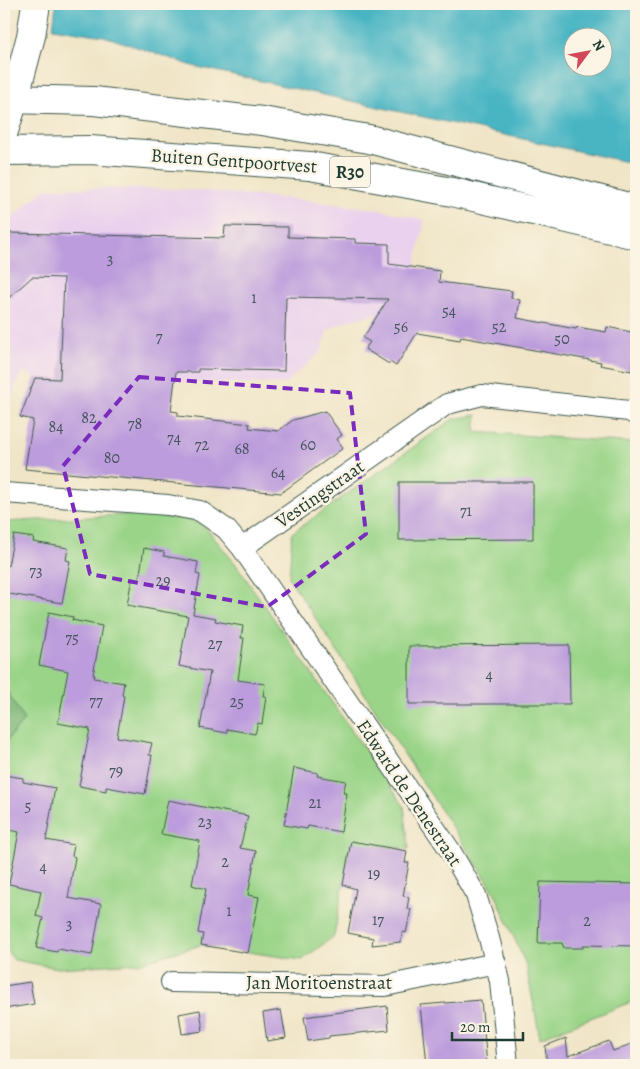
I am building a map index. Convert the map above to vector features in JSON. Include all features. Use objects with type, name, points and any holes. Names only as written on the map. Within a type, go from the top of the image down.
[{"type":"main road","points":[[4,131],[9,99],[31,36],[36,4]]},
{"type":"main road","name":"Buiten Gentpoortvest","points":[[9,99],[94,102],[262,121],[369,139],[636,210]]},
{"type":"main road","name":"Buiten Gentpoortvest","points":[[4,151],[90,150],[310,166],[452,192],[636,235]]},
{"type":"street","name":"Vestingstraat","points":[[242,548],[447,404],[482,395],[629,411],[636,415]]},
{"type":"street","points":[[4,493],[168,505],[200,511],[226,529],[242,548]]},
{"type":"street","name":"Edward de Denestraat","points":[[242,548],[450,850],[476,895],[500,981],[508,1065]]},
{"type":"street","name":"Jan Moritoenstraat","points":[[171,982],[385,986],[496,963]]},
{"type":"highlighted area","points":[[139,377],[350,393],[366,534],[267,607],[90,574],[63,466]]},
{"type":"shaded area","points":[[47,188],[180,189],[304,200],[381,210],[425,220],[409,293],[391,311],[345,321],[327,331],[321,352],[285,384],[35,378],[22,371],[4,413],[4,223]]},
{"type":"green space","points":[[477,415],[475,432],[636,443],[636,1000],[540,1038],[526,965],[494,891],[289,578],[292,533],[453,419]]},
{"type":"green space","points":[[141,514],[200,521],[235,563],[404,806],[409,849],[351,843],[334,936],[302,960],[201,945],[138,963],[58,968],[14,960],[4,947],[4,744],[24,720],[4,686],[4,522]]},
{"type":"green space","points":[[4,686],[24,720],[4,744]]},
{"type":"water","points":[[56,4],[636,4],[636,164],[193,66],[104,36],[53,28]]},
{"type":"building","points":[[225,226],[288,227],[288,237],[355,239],[355,243],[389,244],[389,264],[440,271],[439,282],[512,291],[511,298],[520,300],[517,318],[576,329],[577,327],[606,332],[607,327],[636,333],[632,371],[600,365],[601,362],[461,337],[460,340],[417,333],[396,366],[390,362],[389,364],[365,349],[370,342],[363,338],[388,299],[286,297],[284,371],[198,369],[198,372],[176,372],[171,411],[178,412],[178,416],[250,424],[249,428],[278,431],[293,420],[325,411],[342,435],[337,439],[343,448],[281,493],[25,469],[33,420],[20,417],[35,378],[60,379],[64,278],[32,277],[4,302],[4,238],[10,238],[10,233],[224,238]]},
{"type":"building","points":[[399,482],[533,482],[533,539],[399,540]]},
{"type":"building","points":[[14,535],[34,538],[33,542],[68,548],[66,560],[70,561],[62,603],[4,593],[4,565],[8,566]]},
{"type":"building","points":[[144,548],[164,552],[164,556],[198,562],[196,574],[200,575],[193,614],[216,618],[215,621],[243,626],[241,638],[244,638],[238,680],[265,684],[263,696],[266,696],[262,724],[258,723],[255,734],[227,729],[227,733],[200,728],[210,672],[179,666],[188,616],[127,605],[132,578],[139,580]]},
{"type":"building","points":[[49,612],[73,617],[72,620],[102,626],[93,675],[95,675],[94,678],[124,683],[122,695],[124,696],[117,737],[152,743],[149,755],[152,755],[145,794],[106,787],[106,791],[79,786],[90,729],[58,723],[68,671],[39,665]]},
{"type":"building","points":[[569,645],[570,704],[409,704],[409,646]]},
{"type":"building","points":[[294,768],[318,773],[317,776],[346,781],[343,793],[347,793],[341,832],[308,826],[307,829],[284,825]]},
{"type":"building","points":[[4,775],[23,778],[23,782],[55,788],[46,840],[74,845],[72,856],[75,857],[68,898],[101,904],[92,955],[58,949],[57,952],[36,948],[43,918],[36,916],[41,891],[9,884],[19,832],[4,829]]},
{"type":"building","points":[[168,800],[248,816],[240,848],[256,851],[248,895],[259,897],[248,953],[201,945],[203,934],[198,933],[206,889],[192,885],[200,841],[161,834]]},
{"type":"building","points":[[351,841],[407,851],[405,863],[409,863],[403,896],[409,897],[407,909],[411,909],[406,933],[403,932],[401,942],[372,945],[373,938],[348,933],[356,889],[343,885]]},
{"type":"building","points":[[540,882],[636,884],[636,946],[583,945],[583,948],[564,948],[562,943],[538,943]]},
{"type":"building","points":[[30,982],[34,1004],[4,1009],[4,986]]},
{"type":"building","points":[[481,1000],[487,1065],[427,1065],[421,1005]]},
{"type":"building","points":[[387,1006],[389,1030],[329,1036],[329,1038],[308,1041],[304,1017]]},
{"type":"building","points":[[200,1010],[203,1031],[182,1034],[179,1014]]},
{"type":"building","points":[[281,1010],[286,1038],[267,1041],[263,1013]]},
{"type":"building","points":[[566,1038],[568,1056],[609,1041],[613,1051],[636,1042],[636,1065],[547,1065],[545,1046]]}]
